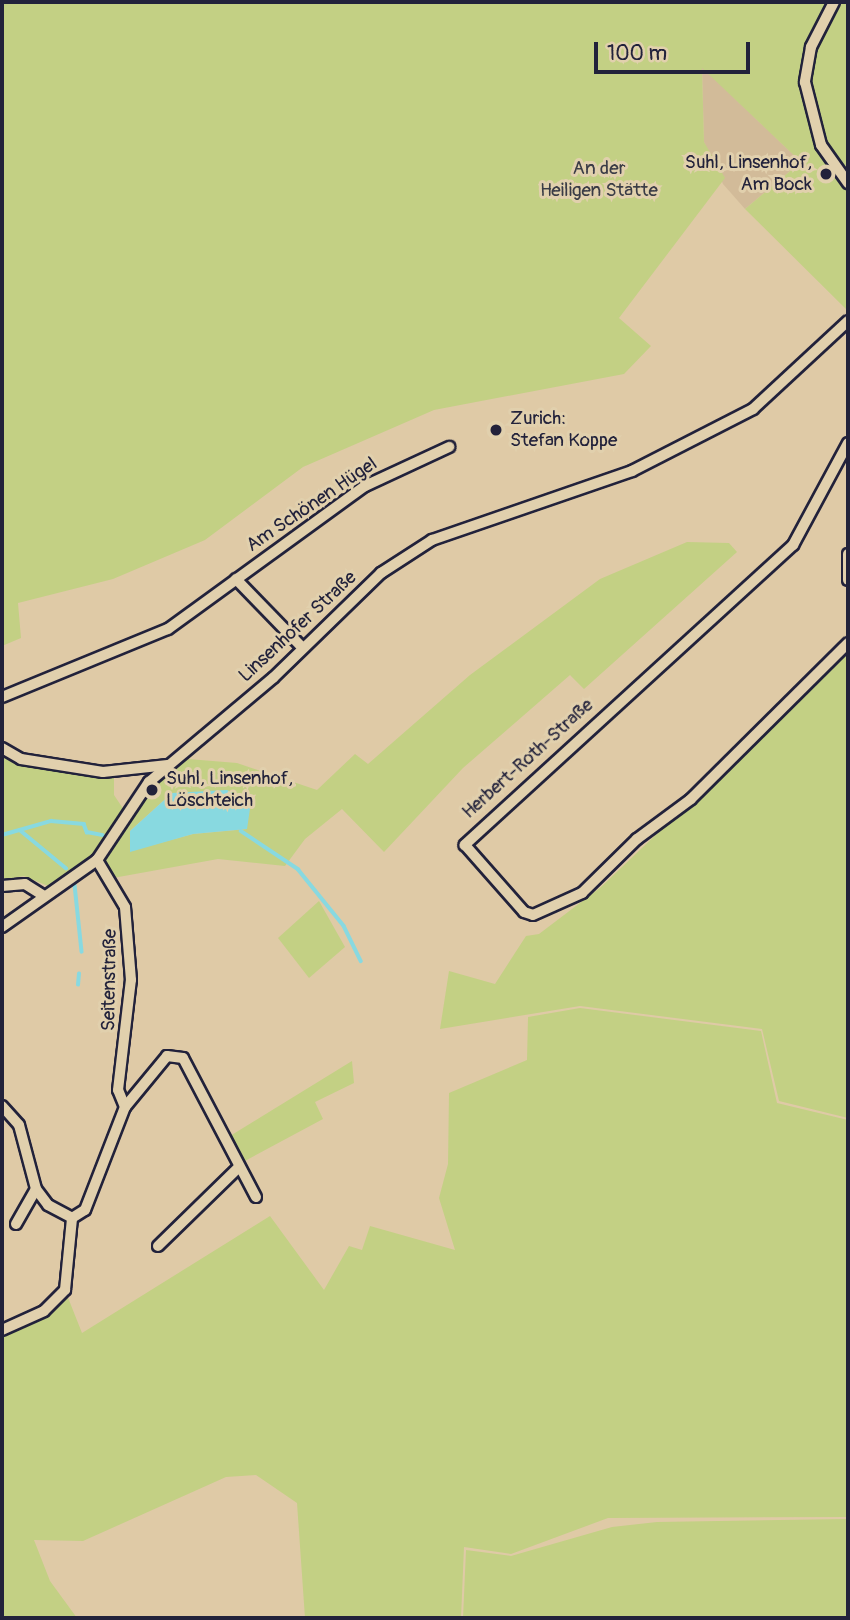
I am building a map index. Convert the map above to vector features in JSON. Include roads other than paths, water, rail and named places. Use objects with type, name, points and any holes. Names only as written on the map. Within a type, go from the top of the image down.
[{"type":"street","points":[[834,2],[811,47],[805,82],[821,145],[848,183]]},
{"type":"street","name":"Linsenhofer Straße","points":[[2,927],[97,860],[136,798],[168,765],[273,678],[300,645],[381,573],[432,540],[632,471],[753,409],[848,321]]},
{"type":"street","name":"Herbert-Roth-Straße","points":[[848,443],[793,545],[465,845],[524,912],[533,915],[582,893],[637,839],[691,799],[848,643]]},
{"type":"street","name":"Am Schönen Hügel","points":[[2,697],[155,636],[365,486],[449,447]]},
{"type":"street","points":[[848,554],[848,580]]},
{"type":"street","points":[[236,579],[300,645]]},
{"type":"street","points":[[2,748],[21,759],[103,772],[168,765]]},
{"type":"street","name":"Seitenstraße","points":[[97,860],[121,895],[131,940],[118,1090],[125,1107]]},
{"type":"street","points":[[2,886],[26,884],[44,896]]},
{"type":"street","name":"Seitenstraße","points":[[72,1218],[95,1190],[125,1107],[167,1056],[183,1058],[205,1090],[239,1167],[256,1197]]},
{"type":"street","points":[[2,1106],[28,1144],[36,1189],[48,1205],[72,1218],[67,1285],[44,1311],[2,1330]]},
{"type":"street","points":[[158,1246],[239,1167]]},
{"type":"street","points":[[16,1224],[36,1189]]},
{"type":"water","points":[[227,790],[251,802],[247,829],[193,834],[130,852],[130,831],[172,793]]},
{"type":"waterway","points":[[2,835],[51,821],[84,824],[87,832],[103,835]]},
{"type":"waterway","points":[[20,830],[66,868]]},
{"type":"waterway","points":[[241,831],[298,869],[344,926],[361,961]]},
{"type":"waterway","points":[[75,885],[82,952]]},
{"type":"waterway","points":[[78,985],[79,974]]},
{"type":"place","name":"Suhl, Linsenhof, Am Bock","points":[[826,174]]},
{"type":"place","name":"Zurich: Stefan Koppe","points":[[496,430]]},
{"type":"place","name":"Suhl, Linsenhof, Löschteich","points":[[152,790]]},
{"type":"park label","name":"An der Heiligen Stätte","points":[[599,180]]}]
